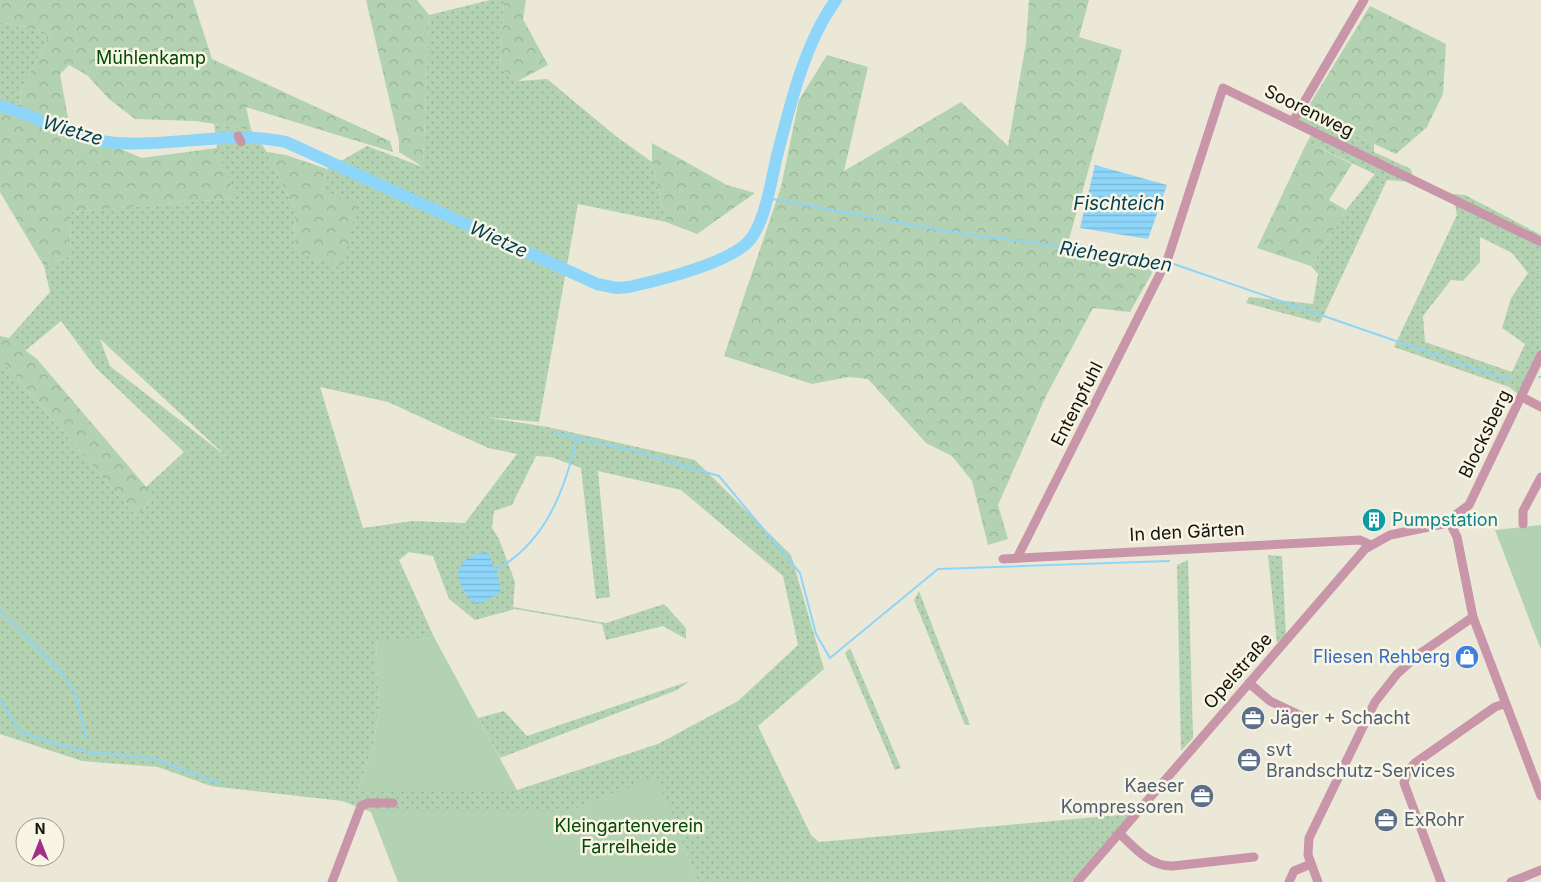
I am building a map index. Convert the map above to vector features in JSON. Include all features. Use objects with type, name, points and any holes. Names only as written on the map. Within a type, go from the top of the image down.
[{"type":"street","points":[[1293,121],[1364,0]]},
{"type":"street","name":"Soorenweg","points":[[1167,261],[1223,88],[1413,182],[1541,242]]},
{"type":"street","name":"Entenpfuhl","points":[[1017,558],[1167,261]]},
{"type":"street","name":"Blocksberg","points":[[1449,521],[1468,505],[1522,397],[1541,354]]},
{"type":"street","points":[[1522,397],[1541,407]]},
{"type":"street","points":[[1523,524],[1523,511],[1541,476]]},
{"type":"street","points":[[1449,521],[1457,537],[1473,617],[1504,704],[1541,796]]},
{"type":"street","name":"Opelstraße","points":[[1076,882],[1371,545],[1390,535],[1430,528],[1449,521]]},
{"type":"street","name":"In den Gärten","points":[[1003,558],[1360,540],[1371,545]]},
{"type":"street","points":[[1318,882],[1311,864],[1308,849],[1309,838],[1375,702],[1397,674],[1418,655],[1473,617]]},
{"type":"street","points":[[1249,683],[1270,701],[1310,720]]},
{"type":"street","points":[[1441,882],[1404,783],[1404,776],[1415,763],[1504,704]]},
{"type":"street","points":[[332,882],[361,806],[368,802],[393,803]]},
{"type":"street","points":[[1118,833],[1152,862],[1161,866],[1254,857]]},
{"type":"street","points":[[1288,882],[1294,871],[1311,864]]},
{"type":"street","points":[[1510,882],[1541,870]]},
{"type":"green space","name":"Mühlenkamp","points":[[0,0],[193,0],[212,59],[390,141],[393,152],[246,107],[251,130],[196,121],[135,119],[109,99],[87,75],[69,65],[60,74],[68,118],[46,118],[142,158],[217,148],[236,198],[71,212],[70,256],[44,266],[0,192],[0,101],[20,105],[22,88],[51,33],[0,22]]},
{"type":"green space","points":[[366,0],[417,0],[429,15],[423,167],[399,152],[399,141]]},
{"type":"green space","points":[[490,0],[504,0],[500,68],[518,81],[547,79],[617,137],[652,162],[666,222],[578,204],[539,422],[484,417],[548,427],[695,460],[791,555],[824,669],[758,726],[811,835],[819,842],[1130,814],[1071,882],[698,882],[656,777],[567,812],[371,812],[342,801],[211,786],[158,767],[82,761],[0,734],[0,365],[3,362],[137,517],[154,496],[146,487],[184,452],[96,368],[61,321],[25,351],[9,338],[50,292],[44,266],[70,256],[71,212],[235,198],[217,148],[214,124],[251,130],[267,152],[294,208],[295,253],[323,191],[327,169],[367,146],[423,167],[429,15]],"holes":[[[100,339],[226,456],[110,366]],[[320,387],[388,402],[488,448],[517,454],[465,523],[412,521],[363,528]],[[536,456],[551,457],[581,468],[596,599],[610,597],[598,471],[681,490],[783,576],[798,645],[738,701],[658,744],[517,790],[358,790],[373,747],[379,709],[376,641],[434,637],[399,560],[409,552],[433,556],[449,599],[475,620],[515,609],[602,624],[606,640],[663,626],[686,639],[686,628],[664,604],[606,623],[513,607],[515,582],[499,539],[492,528],[494,511],[512,505]]]},
{"type":"green space","points":[[504,0],[526,0],[523,19],[548,65],[518,81],[500,68]]},
{"type":"green space","points":[[1029,0],[1089,0],[1079,37],[1122,50],[1064,257],[1156,266],[1130,312],[1093,308],[1046,396],[998,505],[1008,539],[988,545],[972,481],[952,456],[926,443],[868,379],[848,377],[812,384],[724,356],[781,187],[799,100],[827,55],[868,67],[844,171],[961,102],[1008,146],[1026,43]]},
{"type":"green space","points":[[1370,6],[1446,44],[1443,94],[1427,127],[1396,154],[1305,112]]},
{"type":"green space","points":[[0,22],[51,33],[22,88],[20,105],[0,101]]},
{"type":"green space","points":[[1305,112],[1374,144],[1374,152],[1411,169],[1413,182],[1387,180],[1320,323],[1246,303],[1249,297],[1313,304],[1318,274],[1311,266],[1346,210],[1375,174],[1307,142],[1314,131],[1293,121]]},
{"type":"green space","points":[[1307,142],[1352,164],[1329,200],[1346,210],[1311,266],[1257,248]]},
{"type":"green space","points":[[652,143],[727,185],[755,193],[697,234],[666,222],[652,162]]},
{"type":"green space","points":[[267,152],[286,155],[327,169],[323,191],[357,204],[343,266],[295,253],[294,208]]},
{"type":"green space","points":[[1453,194],[1465,195],[1541,235],[1541,357],[1522,397],[1509,387],[1394,347],[1457,215]],"holes":[[[1480,237],[1512,253],[1528,273],[1511,298],[1502,328],[1525,344],[1512,372],[1425,342],[1423,316],[1451,280],[1463,281],[1480,262]]]},
{"type":"green space","points":[[0,336],[9,338],[37,359],[154,496],[137,517],[4,363],[0,365]]},
{"type":"green space","points":[[1541,525],[1541,650],[1495,530]]},
{"type":"green space","points":[[1268,555],[1282,556],[1286,635],[1277,643]]},
{"type":"green space","points":[[1188,560],[1193,738],[1181,751],[1177,565]]},
{"type":"green space","points":[[919,591],[970,725],[965,725],[914,600]]},
{"type":"green space","points":[[434,637],[517,790],[358,790],[373,747],[379,709],[376,640]]},
{"type":"green space","points":[[850,648],[901,768],[895,770],[845,653]]},
{"type":"green space","points":[[690,681],[677,690],[500,758],[478,718],[504,711],[527,736]]},
{"type":"green space","name":"Kleingartenverein Farrelheide","points":[[656,776],[698,882],[398,882],[371,812],[567,812]]},
{"type":"water","name":"Fischteich","points":[[1095,165],[1167,185],[1148,239],[1080,228]]},
{"type":"water","points":[[486,552],[489,554],[493,566],[497,569],[500,592],[485,601],[475,604],[462,587],[458,572],[466,560],[474,555]]},
{"type":"waterway","name":"Wietze","points":[[0,106],[72,133],[116,143],[137,144],[223,138],[265,139],[286,142],[597,284],[617,288],[629,287],[673,276],[722,259],[746,244],[753,236],[763,215],[793,95],[807,54],[825,17],[836,0]]},
{"type":"waterway","name":"Riehegraben","points":[[767,198],[951,232],[1164,260]]},
{"type":"waterway","name":"Riehegraben","points":[[1168,262],[1500,377],[1511,378]]},
{"type":"waterway","points":[[554,433],[634,451],[719,476],[800,573],[816,634],[830,658],[938,569],[1169,561]]},
{"type":"waterway","points":[[497,569],[514,558],[528,544],[541,529],[551,513],[566,476],[577,438]]},
{"type":"waterway","points":[[0,610],[63,674],[76,695],[86,739]]},
{"type":"waterway","points":[[0,700],[20,732],[82,751],[155,759],[221,784]]},
{"type":"place","name":"Pumpstation","points":[[1374,520]]},
{"type":"place","name":"Fliesen Rehberg","points":[[1467,657]]},
{"type":"place","name":"Jäger + Schacht","points":[[1253,718]]},
{"type":"place","name":"svt Brandschutz-Services","points":[[1249,760]]},
{"type":"place","name":"Kaeser Kompressoren","points":[[1202,796]]},
{"type":"place","name":"ExRohr","points":[[1386,820]]}]
